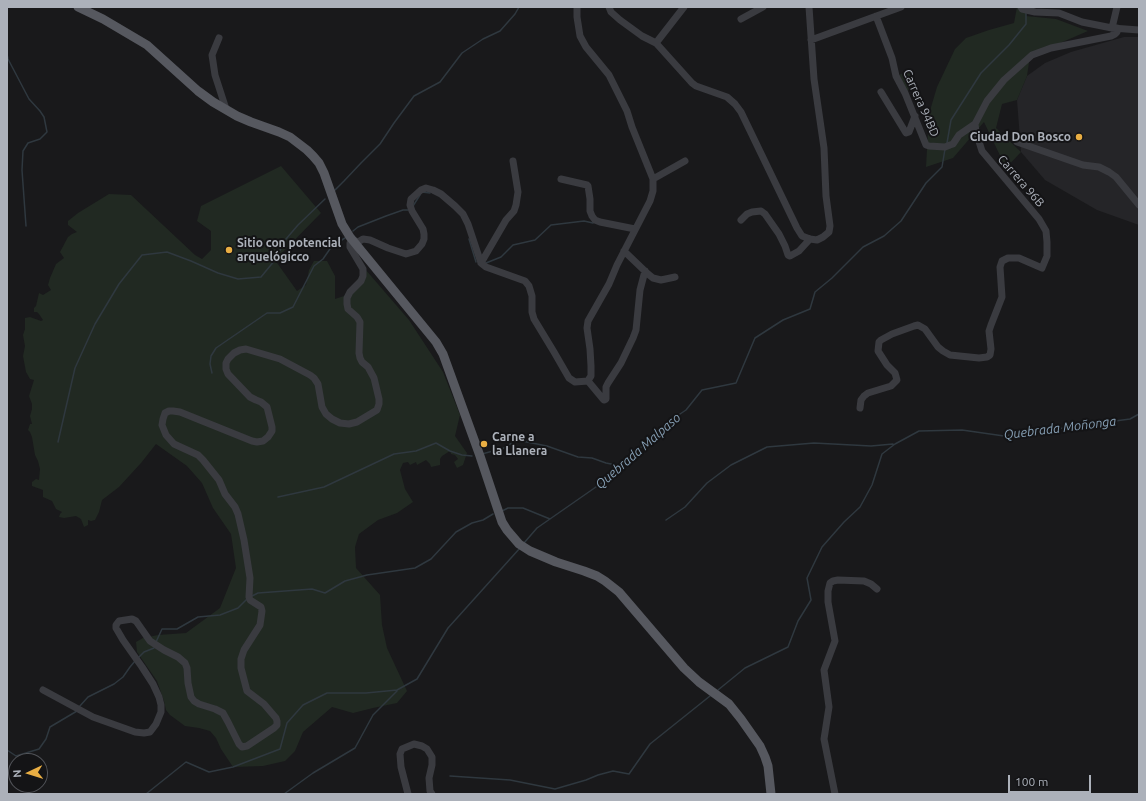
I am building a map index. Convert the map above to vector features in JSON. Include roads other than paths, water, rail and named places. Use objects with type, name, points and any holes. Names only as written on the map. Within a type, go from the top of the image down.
[{"type":"main road","points":[[78,7],[104,19],[147,45],[198,91],[226,109],[251,122],[290,137],[314,156],[324,173],[342,224],[353,240],[436,342],[443,354],[502,522],[507,530],[522,546],[530,551],[556,562],[597,576],[619,592],[684,668],[699,682],[729,704],[741,719],[760,746],[765,757],[768,766],[771,794]]},
{"type":"street","points":[[577,7],[576,17],[580,36],[586,47],[609,75],[627,111],[632,127],[654,178],[653,191],[650,201],[609,284],[588,321],[587,328],[591,366],[591,376],[588,381]]},
{"type":"street","points":[[609,7],[611,12],[620,20],[656,44],[692,83],[696,86],[727,97],[735,104],[741,112],[797,228],[802,236],[817,240],[829,232],[830,226],[826,196],[824,148],[814,79],[809,7]]},
{"type":"street","points":[[656,44],[684,7]]},
{"type":"street","points":[[741,20],[763,7]]},
{"type":"street","points":[[811,40],[901,7]]},
{"type":"street","points":[[975,124],[987,101],[1004,80],[1032,55],[1051,48],[1115,34],[1117,32],[1115,28],[1117,7]]},
{"type":"street","points":[[1024,9],[1035,12],[1059,13],[1082,22],[1115,28],[1139,30]]},
{"type":"street","name":"Carrera 94BD","points":[[876,16],[892,58],[896,76],[915,116],[926,145],[945,147],[953,144],[959,134],[975,124]]},
{"type":"street","points":[[216,37],[216,46],[212,55],[215,75],[226,109]]},
{"type":"street","points":[[881,92],[906,133],[909,132],[915,116]]},
{"type":"street","name":"Carrera 96B","points":[[860,408],[861,400],[868,393],[891,386],[898,380],[895,373],[887,365],[878,351],[879,342],[881,340],[892,334],[918,325],[926,329],[938,347],[943,351],[950,354],[979,358],[987,357],[990,354],[989,331],[1002,298],[1000,267],[1002,261],[1008,258],[1019,258],[1042,268],[1047,249],[1047,235],[1044,227],[1033,210],[982,151],[975,124]]},
{"type":"street","points":[[1017,142],[1083,165],[1099,167],[1109,172],[1116,177],[1139,205]]},
{"type":"street","points":[[481,263],[506,220],[514,211],[516,205],[518,192],[513,161]]},
{"type":"street","points":[[654,178],[685,161]]},
{"type":"street","points":[[561,179],[588,186],[590,211],[595,220],[635,229]]},
{"type":"street","points":[[43,690],[93,717],[135,732],[150,732],[156,724],[161,712],[159,697],[142,666],[116,628],[119,621],[132,619],[136,621],[150,641],[164,650],[178,656],[185,663],[191,697],[199,704],[216,708],[223,713],[242,747],[247,746],[277,725],[278,721],[264,704],[247,691],[241,668],[241,659],[244,650],[260,625],[262,611],[261,607],[250,600],[249,597],[248,592],[250,578],[238,514],[235,507],[225,494],[219,480],[203,460],[198,455],[174,444],[166,435],[162,425],[163,419],[165,413],[169,411],[180,412],[252,441],[263,441],[268,437],[272,431],[272,427],[267,407],[261,402],[250,397],[233,381],[226,369],[228,359],[234,353],[246,349],[280,359],[314,378],[319,390],[322,407],[326,414],[340,423],[349,424],[357,422],[377,410],[379,399],[374,378],[368,367],[362,362],[359,353],[360,322],[358,317],[348,309],[346,304],[350,292],[361,281],[363,276],[363,269],[350,247],[350,243],[353,240],[358,242],[363,239],[370,240],[406,254],[416,251],[422,244],[424,234],[423,229],[410,205],[411,199],[421,190],[426,188],[441,194],[463,214],[468,224],[481,263],[486,268],[525,281],[529,286],[532,296],[532,312],[534,319],[569,378],[575,382],[588,381]]},
{"type":"street","points":[[740,220],[747,214],[761,211],[765,214],[779,234],[788,255],[790,256],[799,251],[810,239]]},
{"type":"street","points":[[624,251],[645,271],[657,279],[661,280],[675,277]]},
{"type":"street","points":[[588,381],[603,399],[606,399],[606,387],[621,363],[634,334],[640,290],[645,271]]},
{"type":"street","points":[[835,794],[824,739],[830,707],[824,670],[835,640],[828,602],[828,591],[830,583],[833,580],[864,581],[877,589]]},
{"type":"street","points":[[408,794],[401,767],[400,754],[402,749],[414,744],[427,749],[432,757],[429,778],[430,791],[432,794]]},
{"type":"waterway","points":[[334,191],[380,144],[414,96],[440,82],[462,53],[483,39],[500,31],[515,14],[519,7]]},
{"type":"waterway","name":"Quebrada Malpaso","points":[[947,143],[951,120],[981,73],[1009,45],[1026,24],[1026,13]]},
{"type":"waterway","points":[[7,54],[8,59],[29,99],[44,117],[47,132],[40,139],[28,143],[23,151],[22,170],[26,226]]},
{"type":"waterway","name":"Quebrada Malpaso","points":[[524,543],[537,528],[606,480],[668,422],[686,410],[702,390],[736,383],[755,338],[783,320],[810,309],[815,292],[832,278],[863,247],[884,236],[901,221],[926,183],[942,167],[945,149]]},
{"type":"waterway","points":[[422,192],[430,193]]},
{"type":"waterway","points":[[413,206],[420,195]]},
{"type":"waterway","points":[[58,442],[75,368],[95,324],[119,284],[142,255],[167,252],[218,273],[238,279],[261,277],[275,260],[286,239],[325,199]]},
{"type":"waterway","points":[[353,231],[358,227],[386,216],[403,210],[408,210]]},
{"type":"waterway","points":[[486,263],[501,257],[513,245],[535,240],[551,225],[584,221],[593,223]]},
{"type":"waterway","points":[[212,373],[210,364],[211,356],[216,348],[267,313],[280,313],[293,307],[314,266],[323,259],[332,246],[345,238]]},
{"type":"waterway","points":[[469,239],[476,262]]},
{"type":"waterway","name":"Quebrada Moñonga","points":[[718,690],[745,668],[788,647],[798,621],[811,600],[807,578],[822,547],[844,522],[860,507],[872,485],[882,454],[895,444],[919,431],[962,430],[1004,436],[1130,419],[1139,414]]},
{"type":"waterway","points":[[482,454],[504,448],[517,440],[547,446],[578,457],[592,458],[621,466]]},
{"type":"waterway","points":[[278,497],[324,487],[394,454],[416,451],[436,443],[450,451],[462,455],[472,456]]},
{"type":"waterway","points":[[666,520],[685,507],[707,483],[731,465],[767,447],[814,443],[871,446],[893,444]]},
{"type":"waterway","points":[[502,511],[508,508],[523,508],[550,519]]},
{"type":"waterway","points":[[252,596],[258,593],[312,589],[325,593],[345,581],[367,575],[415,568],[431,559],[456,532],[493,514]]},
{"type":"waterway","name":"Quebrada Malpaso","points":[[146,794],[186,762],[209,772],[233,767],[280,749],[287,723],[303,705],[327,693],[366,693],[397,690],[417,679],[448,628],[520,548]]},
{"type":"waterway","points":[[156,642],[162,629],[177,629],[198,617],[220,615],[238,608],[247,599]]},
{"type":"waterway","points":[[139,657],[144,652],[154,648]]},
{"type":"waterway","points":[[79,707],[88,697],[114,684],[123,677],[135,661]]},
{"type":"waterway","points":[[284,794],[313,773],[355,748],[373,715],[397,691]]},
{"type":"waterway","name":"Quebrada Moñonga","points":[[450,776],[510,780],[555,789],[613,771],[629,774],[650,744],[710,696]]},
{"type":"waterway","points":[[7,750],[16,756],[39,749],[46,739],[50,727],[77,711]]},
{"type":"place","name":"Ciudad Don Bosco","points":[[1079,137]]},
{"type":"place","name":"Sitio con potencial arquelógicco","points":[[229,250]]},
{"type":"place","name":"Carne a la Llanera","points":[[484,444]]}]
